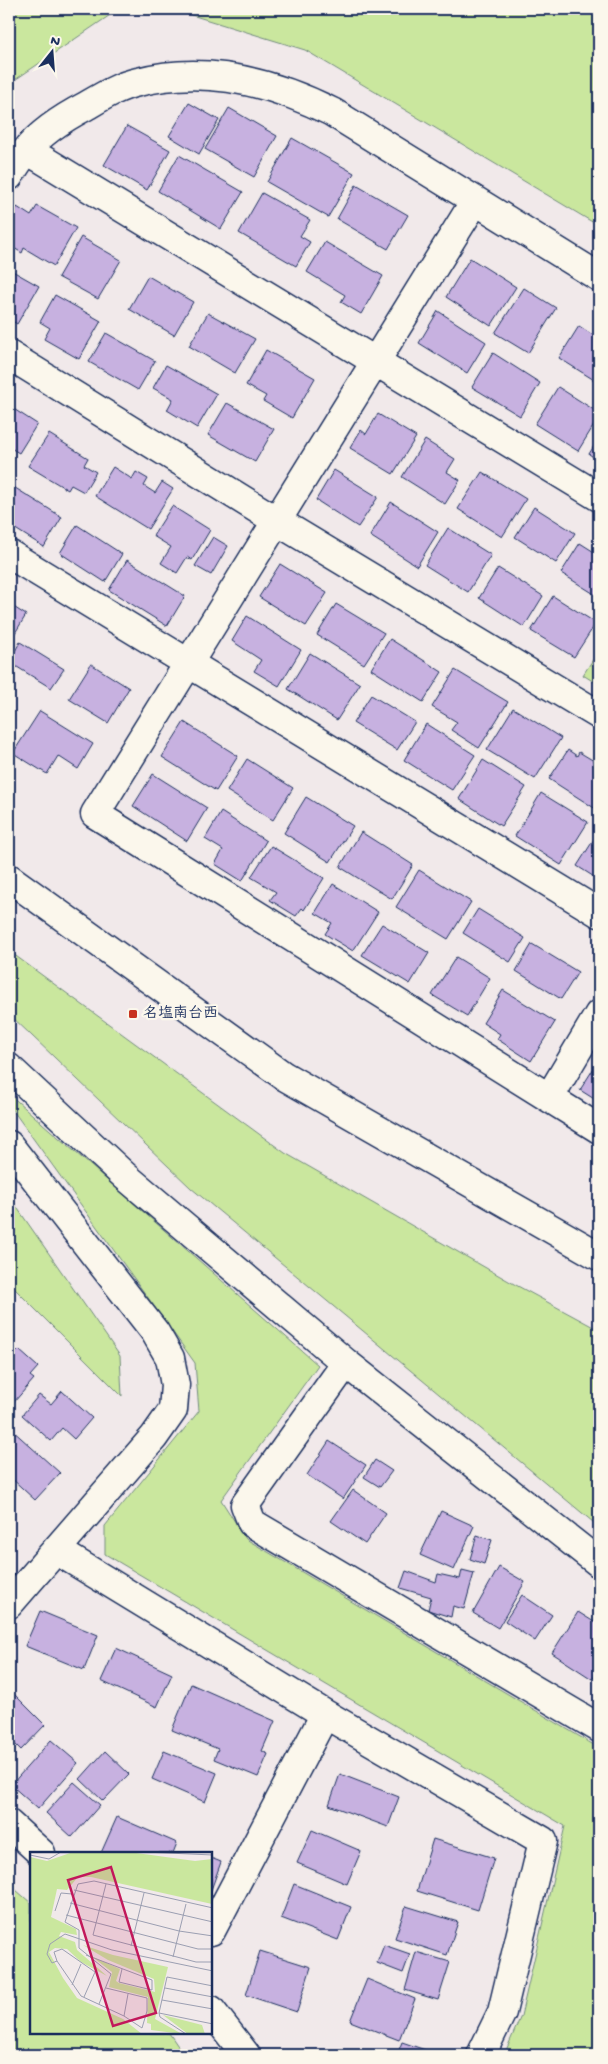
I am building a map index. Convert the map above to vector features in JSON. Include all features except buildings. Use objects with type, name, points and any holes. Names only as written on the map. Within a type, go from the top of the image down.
[{"type":"street","points":[[9,176],[27,150],[48,130],[111,92],[136,82],[160,78],[208,75],[260,84],[308,100],[332,112],[599,277]]},
{"type":"street","points":[[27,150],[599,497]]},
{"type":"street","points":[[476,202],[95,814],[599,1129]]},
{"type":"street","points":[[9,355],[277,521],[599,716]]},
{"type":"street","points":[[9,554],[599,912]]},
{"type":"street","points":[[9,878],[284,1076],[599,1256]]},
{"type":"street","points":[[550,1098],[599,1014]]},
{"type":"street","points":[[9,1068],[125,1176],[346,1363],[599,1563]]},
{"type":"street","points":[[9,1145],[155,1332],[170,1358],[176,1385],[173,1410],[154,1437],[9,1604]]},
{"type":"street","points":[[346,1363],[245,1505],[252,1523],[599,1728]]},
{"type":"street","points":[[56,1550],[325,1714],[543,1841],[502,2012],[481,2055]]},
{"type":"street","points":[[212,1929],[325,1714]]},
{"type":"street","points":[[9,1824],[40,1852]]},
{"type":"street","points":[[212,2011],[246,2055]]},
{"type":"green space","points":[[9,9],[119,9],[9,84]]},
{"type":"green space","points":[[172,9],[599,9],[599,226],[305,50]]},
{"type":"green space","points":[[599,650],[599,685],[583,675]]},
{"type":"green space","points":[[9,951],[285,1153],[514,1284],[599,1330],[599,1527],[191,1188],[9,1014]]},
{"type":"green space","points":[[9,1094],[318,1365],[221,1500],[246,1539],[599,1748],[599,2055],[504,2055],[521,2016],[565,1826],[105,1554],[105,1526],[199,1411],[195,1363],[9,1105]]},
{"type":"green space","points":[[9,1196],[120,1356],[122,1396],[9,1283]]},
{"type":"green space","points":[[9,1884],[30,1902],[30,2034],[170,2034],[184,2055],[9,2055]]},
{"type":"place","name":"名塩南台西","points":[[133,1014]]}]
